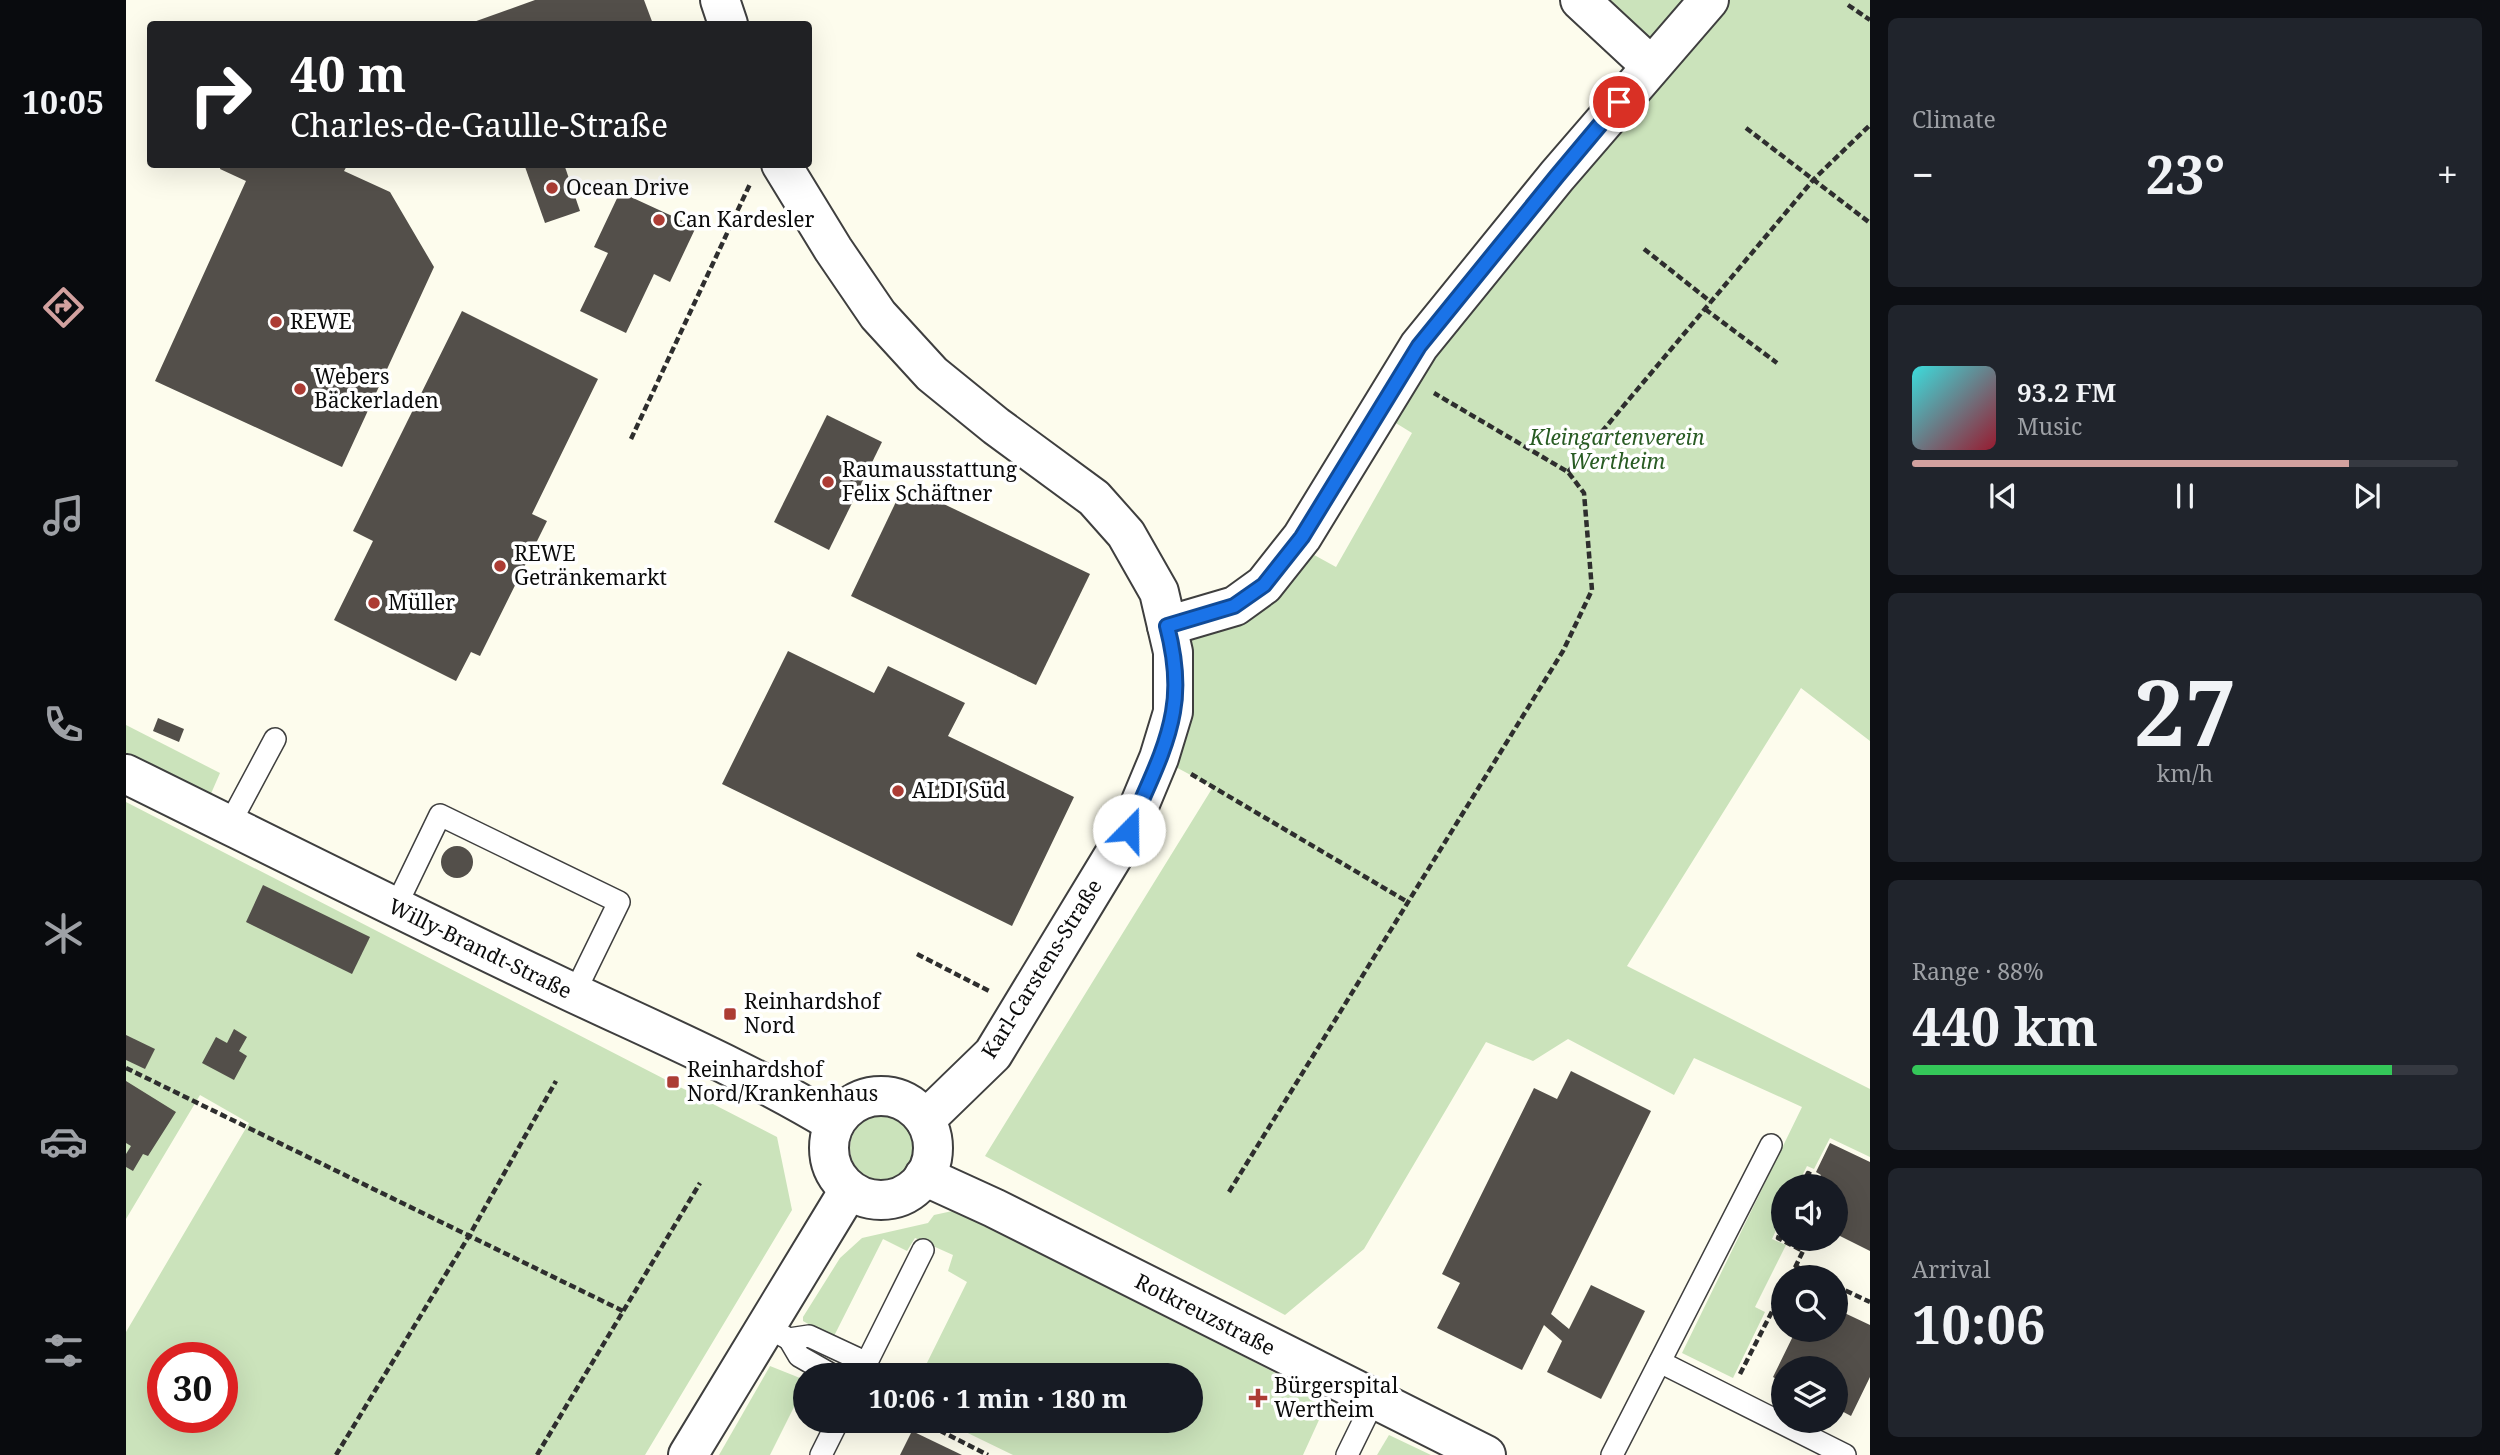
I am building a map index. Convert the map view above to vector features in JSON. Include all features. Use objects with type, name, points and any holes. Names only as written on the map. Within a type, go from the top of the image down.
[{"type":"street","points":[[720,0],[727,21]]},
{"type":"street","points":[[1580,0],[1651,66]]},
{"type":"street","points":[[1167,626],[1234,606],[1264,585],[1302,537],[1419,346],[1557,176],[1709,0]]},
{"type":"street","name":"Karl-Carstens-Straße","points":[[768,169],[833,249],[878,315],[932,374],[996,426],[1094,498],[1126,534],[1159,592],[1174,652],[1173,712],[1159,758],[1129,830],[993,1054],[925,1120]]},
{"type":"street","name":"Willy-Brandt-Straße","points":[[126,774],[395,908],[725,1063],[783,1092],[834,1123]]},
{"type":"street","points":[[884,1095],[909,1104],[925,1120],[931,1133],[933,1152],[925,1176],[910,1191],[894,1199],[873,1200],[861,1197],[839,1181],[829,1159],[828,1147],[834,1123],[842,1112],[857,1101],[884,1095]]},
{"type":"street","name":"Rotkreuzstraße","points":[[925,1176],[1486,1455]]},
{"type":"street","points":[[688,1455],[777,1332],[849,1190]]},
{"type":"lane","points":[[229,825],[275,739]]},
{"type":"lane","points":[[395,908],[440,815],[619,902],[574,993]]},
{"type":"lane","points":[[1612,1455],[1770,1145]]},
{"type":"lane","points":[[867,1363],[923,1250]]},
{"type":"lane","points":[[777,1332],[809,1336],[854,1363]]},
{"type":"lane","points":[[777,1332],[799,1356],[811,1363]]},
{"type":"lane","points":[[1660,1362],[1845,1455]]},
{"type":"lane","points":[[1347,1455],[1374,1400]]},
{"type":"lane","points":[[821,1455],[832,1433]]},
{"type":"path","points":[[1848,5],[1870,20]]},
{"type":"path","points":[[1568,472],[1814,179],[1870,125]]},
{"type":"path","points":[[1746,128],[1870,223]]},
{"type":"path","points":[[631,439],[768,169]]},
{"type":"path","points":[[1644,249],[1711,302]]},
{"type":"path","points":[[1705,309],[1777,363]]},
{"type":"path","points":[[1229,1192],[1406,901],[1563,651],[1592,590],[1584,493],[1568,472],[1401,373]]},
{"type":"path","points":[[1159,758],[1213,786],[1406,901]]},
{"type":"path","points":[[917,954],[1021,1008]]},
{"type":"path","points":[[126,1068],[623,1311]]},
{"type":"path","points":[[335,1455],[469,1236],[556,1082]]},
{"type":"path","points":[[537,1455],[700,1183]]},
{"type":"path","points":[[1848,1292],[1870,1303]]},
{"type":"path","points":[[1729,1397],[1771,1314]]},
{"type":"path","points":[[945,1433],[988,1455]]},
{"type":"green space","points":[[1589,0],[1709,0],[1659,56]]},
{"type":"green space","name":"Kleingartenverein Wertheim","points":[[1730,0],[1870,0],[1870,741],[1801,688],[1627,966],[1870,1089],[1870,1157],[1830,1138],[1814,1169],[1807,1166],[1803,1174],[1771,1174],[1771,1251],[1783,1251],[1776,1265],[1771,1265],[1771,1275],[1755,1307],[1765,1312],[1733,1378],[1682,1353],[1802,1107],[1694,1058],[1674,1095],[1568,1039],[1533,1061],[1486,1042],[1364,1249],[1285,1315],[985,1156],[1213,787],[1159,758],[1173,652],[1296,545],[1336,567],[1412,433],[1386,417],[1456,322]]},
{"type":"green space","points":[[126,725],[220,773],[203,812],[126,774]]},
{"type":"green space","points":[[126,802],[777,1137],[792,1210],[645,1455],[126,1455],[126,1332],[249,1123],[200,1095],[126,1219]]},
{"type":"green space","points":[[883,1115],[896,1118],[906,1125],[913,1135],[916,1148],[913,1161],[906,1171],[896,1178],[883,1181],[870,1178],[860,1171],[853,1161],[850,1148],[853,1135],[860,1125],[870,1118]]},
{"type":"green space","points":[[957,1210],[975,1215],[1317,1395],[1324,1409],[1303,1455],[1013,1455],[968,1433],[1203,1433],[1203,1363],[927,1363],[967,1282],[948,1271],[953,1255],[915,1238],[907,1251],[883,1239],[833,1338],[803,1321],[840,1258],[862,1238],[928,1223],[934,1215]]},
{"type":"green space","points":[[770,1366],[793,1375],[793,1409],[770,1455],[719,1455]]},
{"type":"green space","points":[[1389,1435],[1431,1455],[1377,1455]]},
{"type":"building","points":[[535,0],[644,0],[652,21],[476,21]]},
{"type":"building","points":[[346,168],[344,171],[390,192],[434,267],[342,467],[155,381],[246,181],[220,169]]},
{"type":"building","name":"Ocean Drive","points":[[525,168],[565,168],[580,211],[545,223]]},
{"type":"building","points":[[620,192],[696,227],[670,282],[654,274],[626,333],[580,311],[608,253],[594,247]]},
{"type":"building","points":[[462,311],[598,379],[532,514],[547,521],[480,656],[471,652],[456,681],[334,620],[373,541],[353,531]]},
{"type":"building","name":"Raumausstattung Felix Schäftner","points":[[827,415],[882,442],[829,550],[774,522]]},
{"type":"building","points":[[904,485],[1090,574],[1036,685],[851,596]]},
{"type":"building","name":"ALDI Süd","points":[[788,651],[874,693],[888,666],[965,703],[948,736],[1074,797],[1012,926],[722,784]]},
{"type":"building","points":[[158,718],[184,729],[179,742],[153,731]]},
{"type":"building","points":[[457,846],[469,850],[473,862],[469,874],[457,878],[445,874],[441,862],[445,850]]},
{"type":"building","points":[[263,885],[370,937],[352,974],[246,922]]},
{"type":"building","points":[[234,1029],[247,1037],[239,1051],[247,1056],[234,1080],[202,1063],[216,1037],[227,1043]]},
{"type":"building","points":[[126,1035],[155,1049],[145,1069],[126,1060]]},
{"type":"building","points":[[1571,1071],[1651,1111],[1551,1314],[1569,1329],[1591,1285],[1645,1311],[1601,1399],[1547,1372],[1562,1341],[1544,1325],[1522,1370],[1437,1328],[1460,1283],[1442,1274],[1534,1088],[1557,1099]]},
{"type":"building","points":[[126,1081],[176,1112],[148,1156],[143,1154],[133,1171],[126,1167],[126,1154],[131,1146],[126,1143]]},
{"type":"building","points":[[1830,1143],[1870,1162],[1870,1251],[1848,1240],[1848,1174],[1816,1172]]},
{"type":"building","points":[[1848,1315],[1870,1325],[1870,1377],[1851,1416],[1848,1414],[1848,1356],[1783,1356],[1790,1342],[1848,1342]]},
{"type":"building","points":[[911,1433],[916,1433],[962,1455],[900,1455]]},
{"type":"place","name":"Ocean Drive","points":[[552,188]]},
{"type":"place","name":"Can Kardesler","points":[[659,220]]},
{"type":"place","name":"REWE","points":[[276,322]]},
{"type":"place","name":"Webers Bäckerladen","points":[[300,389]]},
{"type":"place","name":"Raumausstattung Felix Schäftner","points":[[828,482]]},
{"type":"place","name":"REWE Getränkemarkt","points":[[500,566]]},
{"type":"place","name":"Müller","points":[[374,603]]},
{"type":"place","name":"ALDI Süd","points":[[898,791]]},
{"type":"place","name":"Reinhardshof Nord","points":[[730,1014]]},
{"type":"place","name":"Reinhardshof Nord/Krankenhaus","points":[[673,1082]]},
{"type":"place","name":"Bürgerspital Wertheim","points":[[1258,1398]]},
{"type":"route","points":[[1129,830],[1159,758],[1173,712],[1174,652],[1167,626],[1234,606],[1264,585],[1302,537],[1419,346],[1619,102]]}]
